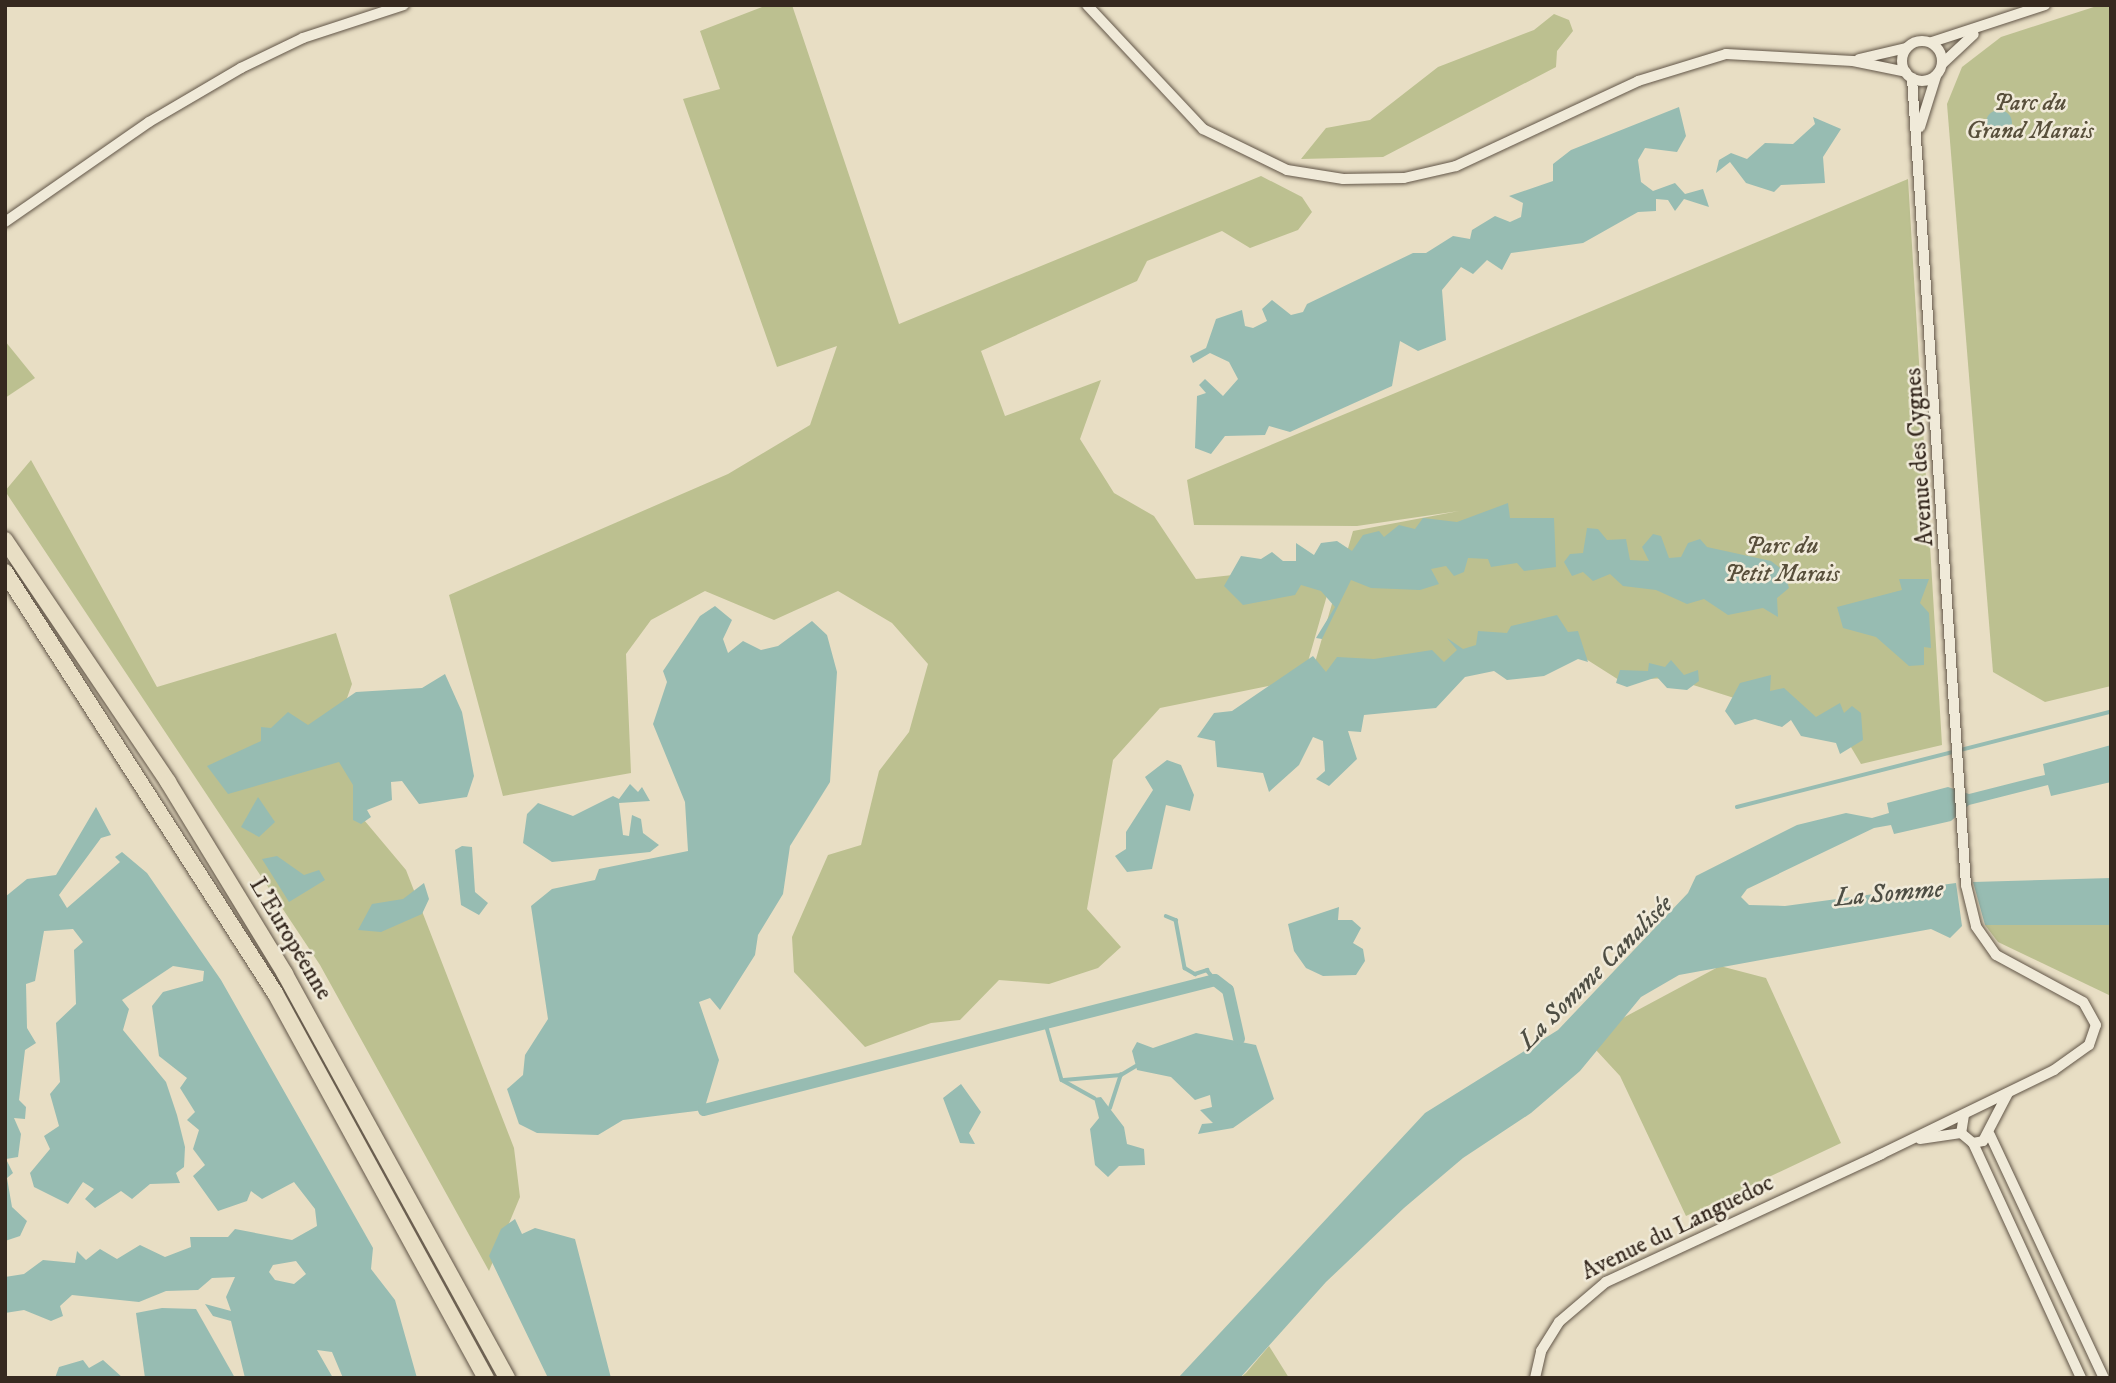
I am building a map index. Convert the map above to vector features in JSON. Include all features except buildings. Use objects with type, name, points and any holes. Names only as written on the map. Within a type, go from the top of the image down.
[{"type":"highway","name":"L'Européenne","points":[[5,540],[279,963],[507,1378]]},
{"type":"highway","name":"L'Européenne","points":[[5,572],[275,993],[486,1378]]},
{"type":"street","points":[[5,222],[149,122],[241,68],[303,38],[404,5]]},
{"type":"street","points":[[1087,5],[1203,129],[1287,170],[1342,180],[1404,178],[1456,166],[1669,69],[1726,54],[1772,53],[1853,61],[1909,75],[1936,76]]},
{"type":"street","points":[[1853,61],[1979,30],[2045,5]]},
{"type":"street","name":"Avenue des Cygnes","points":[[1919,130],[1936,76],[1943,63],[1979,30]]},
{"type":"street","points":[[1932,42],[1943,63]]},
{"type":"street","name":"Avenue des Cygnes","points":[[1906,48],[1919,130],[1966,885],[1976,926],[2005,962],[2083,1002],[2096,1025],[2095,1036],[2079,1054],[2008,1093]]},
{"type":"street","points":[[2008,1093],[1977,1109],[1992,1131],[2104,1378]]},
{"type":"street","points":[[1973,1143],[1992,1131],[2008,1093]]},
{"type":"street","name":"Avenue du Languedoc","points":[[1535,1378],[1541,1351],[1559,1322],[1606,1282],[1977,1109]]},
{"type":"street","points":[[1964,1115],[1961,1133],[1973,1143],[2081,1378]]},
{"type":"street","name":"Avenue du Languedoc","points":[[1877,1156],[1939,1132],[1961,1133]]},
{"type":"green space","points":[[767,5],[792,5],[899,324],[1261,176],[1302,197],[1312,212],[1298,230],[1250,248],[1222,231],[1147,261],[1137,281],[981,351],[1005,416],[1101,380],[1080,439],[1114,493],[1154,516],[1196,579],[1336,564],[1303,679],[1160,708],[1113,760],[1087,909],[1121,947],[1098,968],[1049,984],[999,980],[960,1020],[931,1023],[865,1047],[794,972],[792,937],[828,855],[861,845],[879,771],[909,732],[928,664],[892,623],[838,591],[774,620],[705,591],[651,620],[626,654],[631,773],[503,796],[449,595],[728,474],[810,425],[837,346],[777,367],[683,99],[720,89],[700,31]]},
{"type":"green space","name":"Parc du Grand Marais","points":[[2100,5],[2111,5],[2111,686],[2045,702],[1993,672],[1947,104],[1962,67],[2001,37]]},
{"type":"green space","points":[[1554,14],[1569,20],[1573,31],[1557,51],[1556,67],[1383,157],[1301,159],[1326,128],[1370,120],[1438,67],[1534,30]]},
{"type":"green space","name":"Parc du Petit Marais","points":[[1908,179],[1942,745],[1861,764],[1842,732],[1671,678],[1619,680],[1556,640],[1303,704],[1353,531],[1459,511],[1357,526],[1194,525],[1187,480]]},
{"type":"green space","points":[[5,341],[35,378],[5,398]]},
{"type":"green space","points":[[31,460],[157,687],[336,633],[352,684],[340,718],[359,814],[406,870],[514,1148],[520,1197],[489,1271],[320,965],[5,491]]},
{"type":"green space","points":[[1985,925],[2111,925],[2111,996],[1998,942]]},
{"type":"green space","points":[[1720,966],[1766,978],[1841,1143],[1686,1216],[1620,1076],[1596,1050],[1621,1019]]},
{"type":"green space","points":[[1269,1346],[1289,1378],[1240,1378],[1246,1373]]},
{"type":"water","points":[[1679,107],[1686,136],[1677,152],[1645,148],[1638,160],[1641,182],[1653,191],[1675,183],[1685,194],[1703,189],[1709,207],[1684,199],[1675,211],[1668,200],[1656,199],[1656,211],[1638,212],[1583,243],[1511,253],[1502,270],[1487,260],[1473,274],[1461,267],[1442,290],[1446,340],[1418,351],[1400,341],[1392,386],[1290,432],[1269,426],[1265,435],[1225,436],[1211,454],[1195,448],[1197,396],[1206,393],[1199,385],[1205,379],[1223,396],[1238,379],[1229,362],[1210,353],[1193,363],[1190,356],[1206,348],[1216,319],[1242,310],[1245,326],[1253,328],[1267,321],[1262,309],[1272,300],[1291,315],[1303,312],[1307,304],[1413,253],[1426,253],[1453,236],[1470,239],[1472,230],[1495,216],[1510,222],[1521,217],[1523,203],[1509,196],[1553,181],[1553,164],[1571,150]]},
{"type":"water","points":[[1999,110],[2008,114],[2012,123],[2008,132],[1999,136],[1990,132],[1986,123],[1990,114]]},
{"type":"water","points":[[1813,117],[1841,129],[1823,157],[1825,183],[1781,185],[1774,192],[1746,183],[1730,162],[1716,173],[1719,160],[1731,153],[1747,159],[1765,143],[1793,144],[1815,124]]},
{"type":"water","points":[[1508,503],[1510,518],[1554,518],[1556,567],[1524,571],[1517,563],[1491,567],[1488,559],[1468,558],[1464,572],[1454,576],[1446,566],[1431,569],[1439,584],[1420,590],[1371,588],[1351,580],[1322,639],[1316,638],[1335,607],[1321,591],[1301,585],[1295,595],[1243,605],[1224,586],[1241,556],[1261,559],[1272,552],[1283,561],[1296,561],[1296,543],[1314,555],[1321,543],[1337,541],[1352,551],[1363,535],[1379,531],[1384,537],[1399,525],[1415,529],[1423,518],[1457,522]]},
{"type":"water","points":[[1587,528],[1598,529],[1607,540],[1626,539],[1630,560],[1649,561],[1642,547],[1653,534],[1661,536],[1669,558],[1681,557],[1688,543],[1700,539],[1707,547],[1771,561],[1784,571],[1789,588],[1777,598],[1778,617],[1763,608],[1728,615],[1704,599],[1687,604],[1656,590],[1623,586],[1610,574],[1593,581],[1583,572],[1572,576],[1564,562],[1570,554],[1583,553]]},
{"type":"water","points":[[1899,579],[1929,579],[1920,603],[1929,613],[1931,648],[1924,647],[1924,665],[1909,666],[1876,637],[1843,628],[1837,607],[1902,590]]},
{"type":"water","points":[[715,606],[732,620],[723,639],[728,653],[743,641],[761,650],[778,646],[812,621],[827,635],[837,672],[830,782],[790,846],[783,894],[758,935],[755,955],[720,1010],[710,998],[699,1002],[719,1060],[704,1110],[623,1120],[598,1135],[537,1133],[519,1124],[507,1089],[523,1075],[525,1055],[548,1019],[531,906],[552,889],[595,880],[599,869],[688,851],[685,802],[653,724],[667,682],[663,671],[700,616]]},
{"type":"water","points":[[1557,615],[1568,632],[1578,631],[1588,662],[1578,659],[1544,676],[1507,680],[1494,671],[1465,677],[1436,708],[1364,715],[1361,732],[1348,731],[1357,759],[1329,786],[1316,779],[1325,771],[1323,741],[1313,737],[1299,765],[1269,792],[1263,773],[1217,767],[1215,741],[1197,737],[1214,713],[1232,711],[1313,656],[1326,672],[1337,657],[1374,659],[1432,650],[1444,662],[1457,650],[1447,638],[1463,649],[1476,645],[1478,631],[1507,633],[1511,626]]},
{"type":"water","points":[[1671,660],[1684,675],[1698,670],[1699,681],[1687,690],[1667,688],[1657,677],[1627,687],[1616,683],[1620,670],[1648,671],[1649,663],[1665,667]]},
{"type":"water","points":[[445,674],[462,712],[474,776],[467,797],[419,804],[402,781],[391,782],[392,800],[367,810],[371,817],[361,824],[353,820],[353,785],[339,762],[228,794],[207,766],[261,741],[261,727],[271,728],[288,712],[308,725],[356,692],[422,688]]},
{"type":"water","points":[[1771,675],[1770,691],[1784,688],[1816,717],[1840,703],[1844,713],[1852,706],[1861,713],[1863,740],[1840,754],[1836,743],[1801,736],[1791,720],[1782,727],[1755,719],[1735,725],[1725,711],[1740,683]]},
{"type":"water","name":"La Somme","points":[[2111,745],[2111,782],[2051,796],[2048,785],[1969,805],[1951,821],[1894,834],[1891,825],[1874,828],[1747,889],[1741,897],[1749,905],[1785,906],[1956,883],[1962,926],[1950,938],[1931,929],[1679,975],[1641,997],[1580,1071],[1531,1113],[1463,1158],[1404,1208],[1326,1282],[1240,1378],[1178,1378],[1425,1113],[1558,1030],[1688,893],[1696,876],[1797,825],[1846,813],[1872,818],[1889,813],[1887,803],[1948,787],[1969,794],[2045,775],[2043,764]]},
{"type":"water","points":[[1167,760],[1181,765],[1194,795],[1190,811],[1166,805],[1152,869],[1127,872],[1115,856],[1126,849],[1126,832],[1153,790],[1145,777]]},
{"type":"water","points":[[630,784],[638,792],[642,787],[650,801],[619,803],[623,835],[629,836],[632,815],[641,819],[643,833],[659,845],[650,852],[552,862],[523,843],[527,814],[538,803],[573,816],[613,796],[619,799]]},
{"type":"water","points":[[258,797],[275,822],[259,837],[241,827]]},
{"type":"water","points":[[96,807],[111,835],[101,838],[59,895],[67,908],[120,862],[115,857],[122,852],[147,873],[221,980],[373,1248],[371,1269],[395,1300],[417,1378],[343,1378],[332,1352],[317,1350],[333,1378],[245,1378],[231,1321],[213,1316],[205,1304],[231,1311],[226,1297],[235,1277],[212,1278],[198,1290],[166,1291],[139,1302],[72,1295],[60,1306],[63,1316],[51,1321],[24,1310],[5,1313],[5,1277],[24,1274],[43,1260],[75,1263],[77,1251],[86,1260],[100,1249],[117,1259],[140,1245],[165,1257],[191,1247],[190,1237],[228,1237],[235,1229],[292,1240],[317,1226],[315,1209],[294,1182],[262,1199],[251,1191],[247,1201],[218,1211],[193,1176],[205,1165],[193,1149],[199,1130],[187,1120],[195,1112],[180,1088],[187,1078],[159,1056],[152,1006],[163,992],[203,981],[204,971],[173,966],[122,1000],[129,1009],[123,1030],[166,1082],[177,1115],[185,1147],[184,1167],[176,1173],[180,1183],[150,1184],[132,1199],[121,1191],[95,1208],[85,1199],[94,1189],[83,1182],[68,1204],[34,1187],[30,1173],[50,1149],[44,1136],[59,1126],[50,1094],[60,1082],[56,1023],[76,1004],[74,950],[83,942],[73,929],[44,931],[35,981],[26,984],[27,1028],[36,1043],[25,1050],[19,1100],[26,1107],[25,1119],[14,1118],[21,1134],[18,1157],[6,1159],[13,1173],[7,1178],[12,1207],[27,1221],[20,1236],[5,1241],[5,897],[27,879],[56,875]],"holes":[[[296,1261],[306,1274],[294,1284],[275,1280],[269,1272],[273,1265]]]},
{"type":"water","points":[[462,846],[472,847],[475,892],[488,903],[479,915],[461,905],[455,850]]},
{"type":"water","points":[[277,856],[304,875],[319,870],[325,880],[289,902],[262,859]]},
{"type":"water","points":[[2111,878],[2111,925],[1985,925],[1973,882]]},
{"type":"water","points":[[424,883],[429,899],[422,914],[381,932],[358,930],[372,904],[403,899]]},
{"type":"water","points":[[1339,907],[1338,920],[1352,920],[1361,928],[1353,943],[1363,949],[1365,961],[1356,975],[1323,976],[1306,968],[1294,951],[1288,924]]},
{"type":"water","points":[[1196,1033],[1256,1045],[1274,1099],[1233,1128],[1198,1134],[1202,1124],[1213,1123],[1200,1110],[1212,1107],[1210,1095],[1195,1100],[1171,1077],[1137,1070],[1132,1051],[1137,1042],[1153,1048]]},
{"type":"water","points":[[961,1084],[981,1112],[969,1133],[975,1144],[960,1143],[943,1098]]},
{"type":"water","points":[[1101,1097],[1124,1127],[1127,1144],[1144,1149],[1145,1165],[1119,1166],[1108,1177],[1095,1165],[1090,1129],[1099,1118],[1094,1098]]},
{"type":"water","points":[[515,1219],[522,1234],[535,1228],[575,1239],[611,1378],[548,1378],[489,1256],[501,1229]]},
{"type":"water","points":[[162,1308],[196,1309],[235,1378],[145,1378],[136,1313]]},
{"type":"water","points":[[83,1360],[89,1368],[103,1360],[123,1378],[55,1378],[59,1367]]},
{"type":"waterway","points":[[1737,807],[2111,712]]},
{"type":"waterway","points":[[1166,916],[1176,920],[1185,968],[1195,974],[1207,970],[1215,980]]},
{"type":"waterway","points":[[704,1110],[1215,980],[1228,990],[1239,1039]]},
{"type":"waterway","points":[[1046,1024],[1062,1080],[1094,1098]]},
{"type":"waterway","points":[[1110,1108],[1121,1075],[1136,1066]]},
{"type":"waterway","points":[[1064,1080],[1121,1075]]},
{"type":"water label","name":"La Somme Canalisée","points":[[1596,973]]}]
